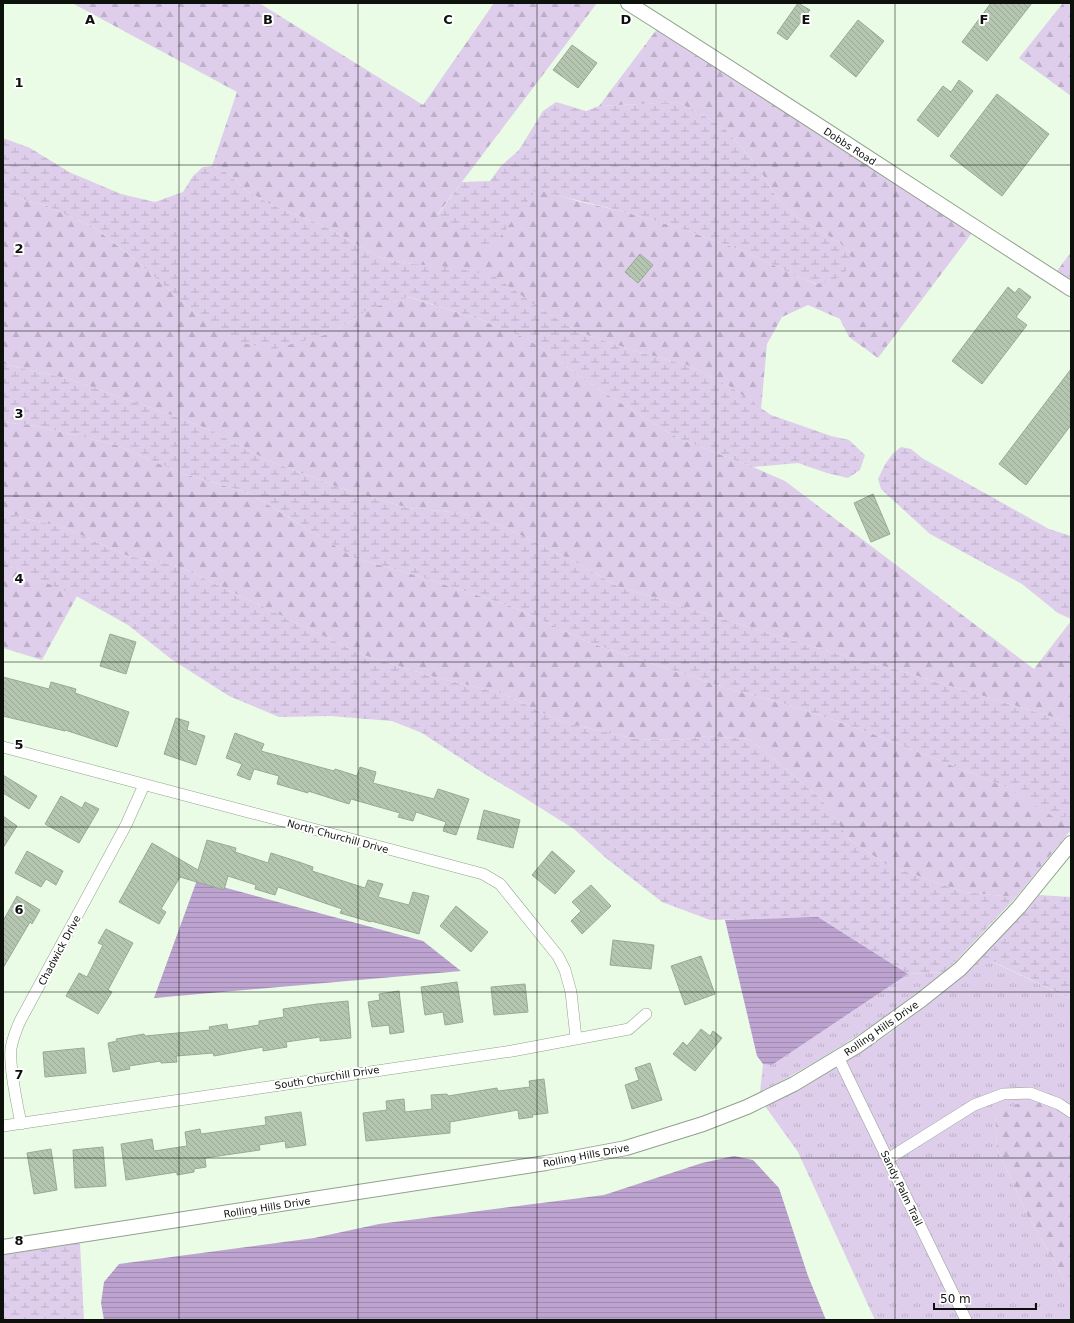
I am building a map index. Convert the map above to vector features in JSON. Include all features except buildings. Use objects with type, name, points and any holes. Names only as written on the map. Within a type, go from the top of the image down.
[{"type":"street","name":"Dobbs Road","points":[[628,3],[744,76],[821,128],[1071,289]]},
{"type":"street","name":"North Churchill Drive","points":[[3,747],[484,874],[500,884],[558,956],[565,970],[571,992],[576,1038]]},
{"type":"street","name":"Chadwick Drive","points":[[21,1124],[11,1064],[11,1049],[14,1035],[20,1021],[126,825],[144,785]]},
{"type":"street","name":"Rolling Hills Drive","points":[[3,1248],[538,1165],[626,1148],[703,1124],[747,1106],[794,1084],[885,1027],[921,1000],[960,969],[1019,907],[1071,843]]},
{"type":"street","name":"South Churchill Drive","points":[[3,1126],[512,1051],[630,1029],[646,1014]]},
{"type":"street","name":"Sandy Palm Trail","points":[[838,1057],[966,1320]]},
{"type":"street","points":[[888,1160],[974,1105],[1002,1094],[1030,1093],[1059,1104],[1071,1112]]},
{"type":"green space","points":[[72,3],[259,3],[423,105],[494,3],[597,3],[437,215],[536,189],[680,228],[743,251],[816,284],[850,253],[840,243],[798,218],[777,198],[756,164],[725,129],[703,115],[677,102],[599,106],[657,29],[972,233],[878,358],[849,337],[840,319],[808,305],[782,317],[767,344],[761,409],[729,386],[687,365],[638,352],[581,333],[541,309],[412,264],[381,258],[328,228],[270,204],[245,190],[227,173],[212,166],[237,92]]},
{"type":"green space","points":[[1063,3],[1071,3],[1071,96],[1019,58]]},
{"type":"green space","points":[[556,102],[586,111],[599,106],[677,102],[703,115],[725,129],[756,164],[777,198],[798,218],[840,243],[850,253],[851,264],[841,277],[817,284],[743,251],[680,228],[621,211],[536,190],[490,250],[437,216],[462,182],[490,181],[501,166],[519,150],[543,111]]},
{"type":"green space","points":[[3,138],[30,148],[69,172],[121,194],[155,202],[183,192],[193,176],[203,167],[212,166],[227,173],[245,190],[270,204],[328,228],[381,258],[412,264],[450,267],[494,276],[541,309],[581,333],[638,352],[687,365],[729,386],[771,415],[831,436],[849,440],[865,455],[860,470],[848,478],[827,473],[798,463],[753,467],[680,439],[589,383],[528,339],[479,319],[409,297],[371,308],[329,334],[274,349],[242,343],[200,317],[133,258],[95,228],[47,206],[3,194]]},
{"type":"green space","points":[[3,194],[47,206],[95,228],[133,258],[200,317],[329,334],[371,308],[408,297],[479,319],[528,339],[589,383],[680,439],[785,481],[1034,669],[1071,621],[1071,725],[1059,719],[897,670],[810,646],[617,586],[577,563],[500,525],[462,513],[408,508],[340,488],[267,460],[208,429],[163,412],[69,379],[3,364]]},
{"type":"green space","points":[[1071,252],[1071,281],[1057,271]]},
{"type":"green space","points":[[3,364],[69,379],[163,412],[208,429],[267,460],[340,488],[408,508],[462,513],[500,525],[577,563],[617,586],[810,646],[897,670],[1059,719],[1071,725],[1071,816],[1055,818],[1006,787],[873,734],[796,707],[723,687],[593,644],[513,607],[415,575],[355,558],[249,493],[181,473],[116,445],[36,426],[3,422]]},
{"type":"green space","points":[[3,422],[36,426],[116,445],[181,473],[249,493],[355,558],[415,575],[513,607],[593,644],[723,687],[796,707],[873,734],[1006,787],[1055,817],[1071,816],[1071,830],[1017,896],[1012,897],[964,892],[887,865],[849,839],[822,800],[749,739],[707,736],[679,740],[636,739],[562,722],[501,693],[434,677],[363,655],[178,566],[128,556],[63,527],[23,518],[3,510]]},
{"type":"green space","points":[[901,447],[911,449],[922,458],[1049,529],[1071,536],[1071,619],[1058,613],[1022,584],[930,534],[881,489],[878,479],[890,457]]},
{"type":"green space","points":[[3,510],[23,518],[63,527],[128,556],[178,566],[363,655],[434,677],[501,693],[562,722],[636,739],[679,740],[707,736],[749,739],[822,800],[849,839],[887,865],[964,892],[1012,897],[1017,896],[944,972],[908,974],[818,917],[710,920],[662,902],[606,858],[574,829],[483,773],[422,733],[392,721],[330,716],[279,717],[229,696],[171,659],[128,625],[78,597],[3,563]]},
{"type":"green space","points":[[3,563],[77,596],[42,660],[3,648]]},
{"type":"green space","points":[[1039,895],[1071,897],[1071,999],[994,962],[972,967],[1025,912]]},
{"type":"green space","points":[[993,962],[1071,999],[1071,1106],[1042,1094],[995,1114],[997,1149],[1027,1214],[1067,1284],[1071,1286],[1071,1320],[875,1320],[798,1152],[765,1106],[799,1090],[890,1033],[926,1006],[972,967]]},
{"type":"green space","points":[[944,972],[900,1006],[832,1052],[760,1092],[763,1064],[772,1065],[908,974]]},
{"type":"green space","points":[[1042,1094],[1071,1106],[1071,1286],[1067,1284],[1027,1214],[997,1149],[995,1113]]},
{"type":"green space","points":[[80,1243],[84,1320],[3,1320],[3,1255]]},
{"type":"shaded area","points":[[197,880],[423,941],[461,971],[154,998]]},
{"type":"shaded area","points":[[818,917],[908,974],[772,1065],[763,1064],[757,1056],[725,920]]},
{"type":"shaded area","points":[[734,1156],[753,1160],[779,1188],[808,1276],[826,1320],[104,1320],[101,1303],[104,1282],[119,1264],[314,1238],[379,1224],[604,1195],[702,1163]]}]
